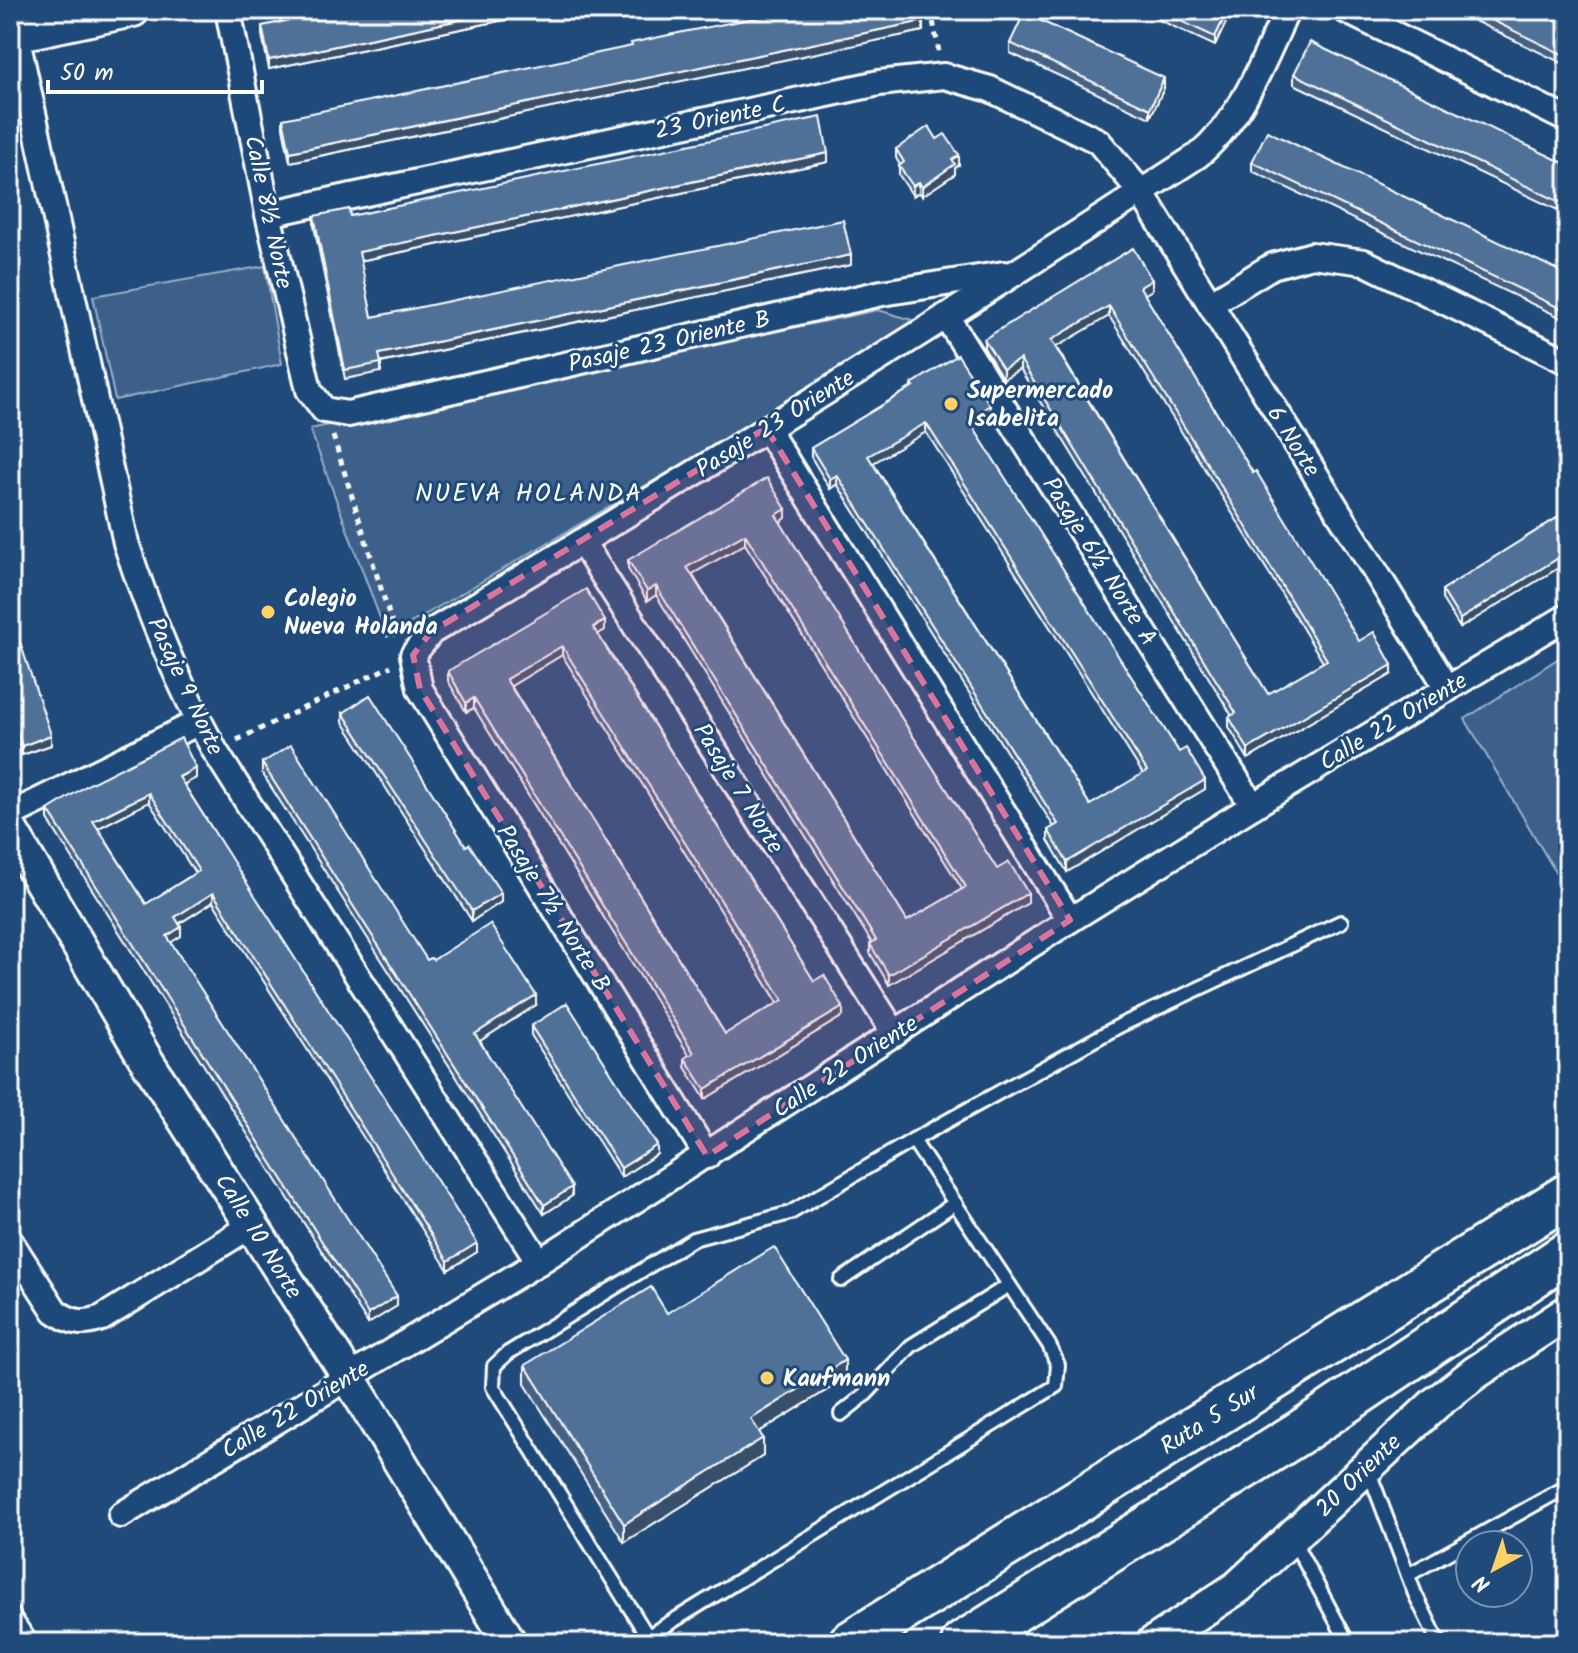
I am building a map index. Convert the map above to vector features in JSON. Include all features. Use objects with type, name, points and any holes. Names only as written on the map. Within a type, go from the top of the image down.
[{"type":"highway","name":"Ruta 5 Sur","points":[[850,1643],[1568,1195]]},
{"type":"highway","points":[[963,1643],[1302,1431],[1568,1253]]},
{"type":"street","points":[[13,35],[133,10]]},
{"type":"street","name":"Calle 8½ Norte","points":[[228,10],[268,214],[309,390],[324,410]]},
{"type":"street","name":"Pasaje 23 Oriente","points":[[408,658],[431,632],[766,428],[1197,156],[1227,126],[1246,98],[1287,10]]},
{"type":"street","points":[[1345,10],[1568,120]]},
{"type":"street","name":"Pasaje 9 Norte","points":[[13,35],[126,543],[142,591],[199,722],[215,751],[539,1262]]},
{"type":"street","name":"23 Oriente C","points":[[268,214],[879,83],[944,76],[990,89],[1098,141],[1141,192]]},
{"type":"street","name":"6 Norte","points":[[1141,192],[1448,689]]},
{"type":"street","points":[[1210,304],[1272,266],[1312,255],[1364,262],[1568,362]]},
{"type":"street","name":"Pasaje 23 Oriente B","points":[[324,410],[348,414],[882,293],[1014,272]]},
{"type":"street","name":"Pasaje 6½ Norte A","points":[[946,316],[1253,806]]},
{"type":"street","points":[[766,428],[1070,920]]},
{"type":"street","name":"Pasaje 7 Norte","points":[[582,542],[895,1034]]},
{"type":"street","name":"Calle 22 Oriente","points":[[121,1515],[539,1262],[1070,920],[1568,616]]},
{"type":"street","name":"Pasaje 7½ Norte B","points":[[408,658],[420,689],[707,1156]]},
{"type":"street","points":[[10,815],[199,722]]},
{"type":"street","name":"Calle 10 Norte","points":[[10,829],[145,1058],[348,1376],[510,1643]]},
{"type":"street","points":[[10,1241],[55,1311],[82,1323],[102,1318],[252,1225]]},
{"type":"street","name":"20 Oriente","points":[[1153,1643],[1238,1587],[1436,1403],[1475,1373],[1568,1312]]},
{"type":"lane","points":[[913,1140],[1053,1355],[1058,1365],[1056,1386],[642,1640],[493,1387],[494,1366],[508,1353],[693,1239],[790,1213],[913,1140],[1121,1025],[1341,922]]},
{"type":"lane","points":[[841,1280],[955,1203]]},
{"type":"lane","points":[[841,1414],[866,1394],[911,1346],[1009,1285]]},
{"type":"lane","points":[[1367,1466],[1408,1575],[1439,1643]]},
{"type":"lane","points":[[1408,1575],[1568,1486]]},
{"type":"lane","points":[[1292,1539],[1348,1643]]},
{"type":"lane","points":[[10,1611],[32,1643]]},
{"type":"path","points":[[931,10],[944,76]]},
{"type":"path","points":[[215,751],[408,658],[324,410]]},
{"type":"highlighted area","points":[[766,428],[1070,920],[707,1156],[420,689],[413,655],[431,632]]},
{"type":"shaded area","points":[[265,266],[282,364],[115,400],[93,296]]},
{"type":"shaded area","points":[[878,310],[923,323],[387,637],[310,429]]},
{"type":"shaded area","points":[[1568,652],[1568,893],[1465,719]]},
{"type":"building","points":[[339,10],[507,10],[269,60],[262,26]]},
{"type":"building","points":[[796,10],[920,10],[923,21],[290,152],[283,119]]},
{"type":"building","points":[[1157,10],[1228,10],[1215,37]]},
{"type":"building","points":[[1471,10],[1568,10],[1568,57]]},
{"type":"building","points":[[1024,13],[1164,78],[1150,109],[1010,43]]},
{"type":"building","points":[[1310,42],[1568,165],[1568,206],[1294,74]]},
{"type":"building","points":[[821,117],[828,153],[359,252],[372,317],[843,220],[851,255],[379,354],[381,363],[345,370],[314,216],[349,209],[350,216]]},
{"type":"building","points":[[929,126],[937,139],[945,134],[959,155],[952,160],[955,164],[922,187],[919,182],[913,186],[899,166],[904,162],[896,149]]},
{"type":"building","points":[[1267,131],[1568,275],[1568,312],[1252,162]]},
{"type":"building","points":[[1133,248],[1152,280],[1140,287],[1253,473],[1256,471],[1359,641],[1374,632],[1392,665],[1248,749],[1229,717],[1236,713],[1020,359],[1003,369],[984,339]],"holes":[[[1109,306],[1327,660],[1268,694],[1051,340]]]},
{"type":"building","points":[[958,355],[990,405],[968,419],[1179,752],[1186,748],[1205,780],[1067,862],[1048,830],[1058,824],[837,475],[830,479],[811,448],[914,386],[912,384]],"holes":[[[926,423],[1147,771],[1090,805],[868,456]]]},
{"type":"building","points":[[767,478],[786,509],[776,515],[878,681],[997,869],[1009,862],[1028,893],[889,975],[870,944],[876,940],[656,586],[647,591],[628,560]],"holes":[[[745,534],[966,887],[907,921],[687,567]]]},
{"type":"building","points":[[1568,511],[1568,552],[1460,619],[1442,590]]},
{"type":"building","points":[[586,589],[605,621],[593,627],[814,981],[824,975],[843,1007],[705,1089],[685,1058],[694,1053],[474,698],[466,703],[448,671]],"holes":[[[562,646],[783,1000],[725,1034],[506,679]]]},
{"type":"building","points":[[10,612],[51,735],[22,746],[10,711]]},
{"type":"building","points":[[370,695],[466,846],[469,844],[501,893],[472,911],[343,713]]},
{"type":"building","points":[[181,738],[196,768],[179,777],[477,1243],[448,1261],[213,893],[175,917],[181,927],[167,936],[397,1296],[368,1314],[48,810],[89,784]],"holes":[[[149,793],[199,871],[146,904],[93,821]]]},
{"type":"building","points":[[291,745],[427,960],[433,960],[490,924],[536,995],[475,1034],[572,1187],[544,1205],[262,763]]},
{"type":"building","points":[[567,1003],[657,1145],[621,1168],[531,1026]]},
{"type":"building","points":[[774,1247],[845,1360],[751,1419],[763,1438],[624,1524],[525,1365],[651,1287],[667,1313]]},
{"type":"place","name":"Supermercado Isabelita","points":[[951,404]]},
{"type":"place","name":"Colegio Nueva Holanda","points":[[268,612]]},
{"type":"place","name":"Kaufmann","points":[[767,1378]]},
{"type":"district","name":"NUEVA HOLANDA","points":[[529,492]]}]
